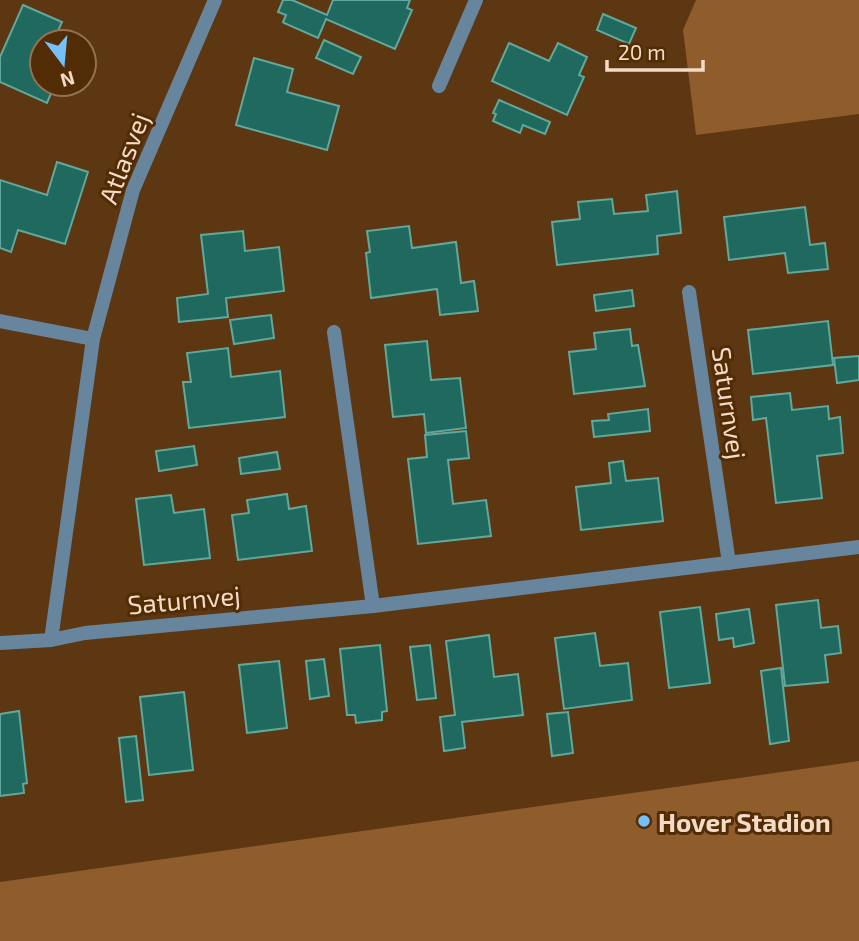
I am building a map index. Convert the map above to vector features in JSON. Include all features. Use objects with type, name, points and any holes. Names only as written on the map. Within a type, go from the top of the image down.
[{"type":"street","name":"Atlasvej","points":[[51,640],[93,339],[132,190],[215,0]]},
{"type":"street","points":[[439,86],[476,0]]},
{"type":"street","name":"Saturnvej","points":[[689,292],[729,563]]},
{"type":"street","points":[[0,321],[93,339]]},
{"type":"street","points":[[334,332],[373,606]]},
{"type":"street","name":"Saturnvej","points":[[0,643],[373,606],[859,547]]},
{"type":"shaded area","points":[[696,0],[859,0],[859,114],[696,135],[683,30]]},
{"type":"shaded area","name":"Hover Stadion","points":[[859,761],[859,941],[0,941],[0,882]]},
{"type":"building","points":[[283,0],[292,0],[327,15],[333,0],[410,0],[407,8],[412,10],[395,49],[326,19],[318,38],[283,22],[286,15],[278,12]]},
{"type":"building","points":[[23,5],[62,22],[59,28],[28,28],[28,95],[0,82],[0,57]]},
{"type":"building","points":[[603,14],[636,28],[629,44],[597,30]]},
{"type":"building","points":[[324,40],[361,57],[353,74],[316,58]]},
{"type":"building","points":[[509,43],[549,61],[558,43],[587,57],[579,75],[584,77],[567,115],[492,81]]},
{"type":"building","points":[[254,58],[293,69],[287,92],[339,106],[327,150],[236,125]]},
{"type":"building","points":[[36,98],[49,98],[47,103]]},
{"type":"building","points":[[499,100],[550,122],[545,134],[523,125],[520,133],[493,121],[496,114],[493,113]]},
{"type":"building","points":[[57,162],[88,172],[65,244],[18,230],[11,252],[0,248],[0,180],[47,195]]},
{"type":"building","points":[[677,191],[681,233],[657,236],[658,254],[557,265],[552,222],[580,219],[578,202],[612,199],[614,214],[648,211],[646,195]]},
{"type":"building","points":[[805,207],[810,245],[825,243],[828,269],[788,273],[785,253],[729,260],[724,217]]},
{"type":"building","points":[[409,226],[412,248],[456,242],[461,283],[474,281],[478,311],[440,315],[437,289],[371,298],[366,253],[370,252],[367,231]]},
{"type":"building","points":[[243,231],[245,251],[279,247],[284,291],[226,298],[228,317],[179,322],[177,298],[208,294],[201,235]]},
{"type":"building","points":[[632,290],[634,306],[596,311],[594,295]]},
{"type":"building","points":[[271,315],[274,338],[234,344],[230,320]]},
{"type":"building","points":[[828,321],[833,365],[753,374],[748,330]]},
{"type":"building","points":[[630,329],[632,346],[638,345],[645,386],[574,394],[569,352],[596,349],[594,333]]},
{"type":"building","points":[[427,341],[431,380],[460,378],[466,428],[426,433],[424,414],[393,417],[385,345]]},
{"type":"building","points":[[228,348],[231,377],[280,371],[285,417],[189,428],[183,382],[191,382],[187,353]]},
{"type":"building","points":[[859,356],[859,380],[837,383],[834,358]]},
{"type":"building","points":[[790,393],[792,410],[828,406],[829,419],[840,417],[843,453],[817,456],[822,498],[776,503],[766,418],[753,420],[751,397]]},
{"type":"building","points":[[648,409],[650,431],[594,437],[592,421],[609,420],[608,414]]},
{"type":"building","points":[[466,431],[469,458],[448,460],[453,504],[486,500],[491,536],[418,544],[408,459],[427,457],[425,435]]},
{"type":"building","points":[[194,446],[197,465],[159,471],[156,451]]},
{"type":"building","points":[[277,452],[280,469],[241,474],[239,458]]},
{"type":"building","points":[[623,461],[626,481],[658,478],[663,521],[581,530],[576,487],[611,483],[609,463]]},
{"type":"building","points":[[287,494],[289,509],[306,506],[312,551],[238,560],[232,515],[249,513],[247,500]]},
{"type":"building","points":[[171,495],[174,513],[204,509],[210,558],[144,565],[136,499]]},
{"type":"building","points":[[818,600],[821,628],[838,626],[841,653],[825,655],[828,682],[785,686],[776,605]]},
{"type":"building","points":[[700,607],[710,683],[669,688],[660,612]]},
{"type":"building","points":[[749,609],[754,643],[734,647],[733,638],[719,640],[716,614]]},
{"type":"building","points":[[595,633],[600,666],[628,663],[632,700],[564,709],[555,638]]},
{"type":"building","points":[[489,635],[494,677],[518,674],[523,715],[462,722],[465,748],[444,751],[440,717],[455,715],[446,641]]},
{"type":"building","points":[[380,645],[387,711],[382,712],[382,720],[356,723],[355,715],[347,715],[340,649]]},
{"type":"building","points":[[430,645],[436,698],[417,700],[410,647]]},
{"type":"building","points":[[324,659],[329,696],[310,699],[306,661]]},
{"type":"building","points":[[279,661],[287,728],[247,733],[239,665]]},
{"type":"building","points":[[781,668],[789,741],[770,744],[761,671]]},
{"type":"building","points":[[184,692],[193,770],[149,775],[140,697]]},
{"type":"building","points":[[19,711],[27,783],[23,784],[24,793],[0,796],[0,714]]},
{"type":"building","points":[[568,712],[573,753],[552,756],[547,714]]},
{"type":"building","points":[[136,736],[143,800],[126,802],[119,738]]},
{"type":"place","name":"Hover Stadion","points":[[644,821]]}]
